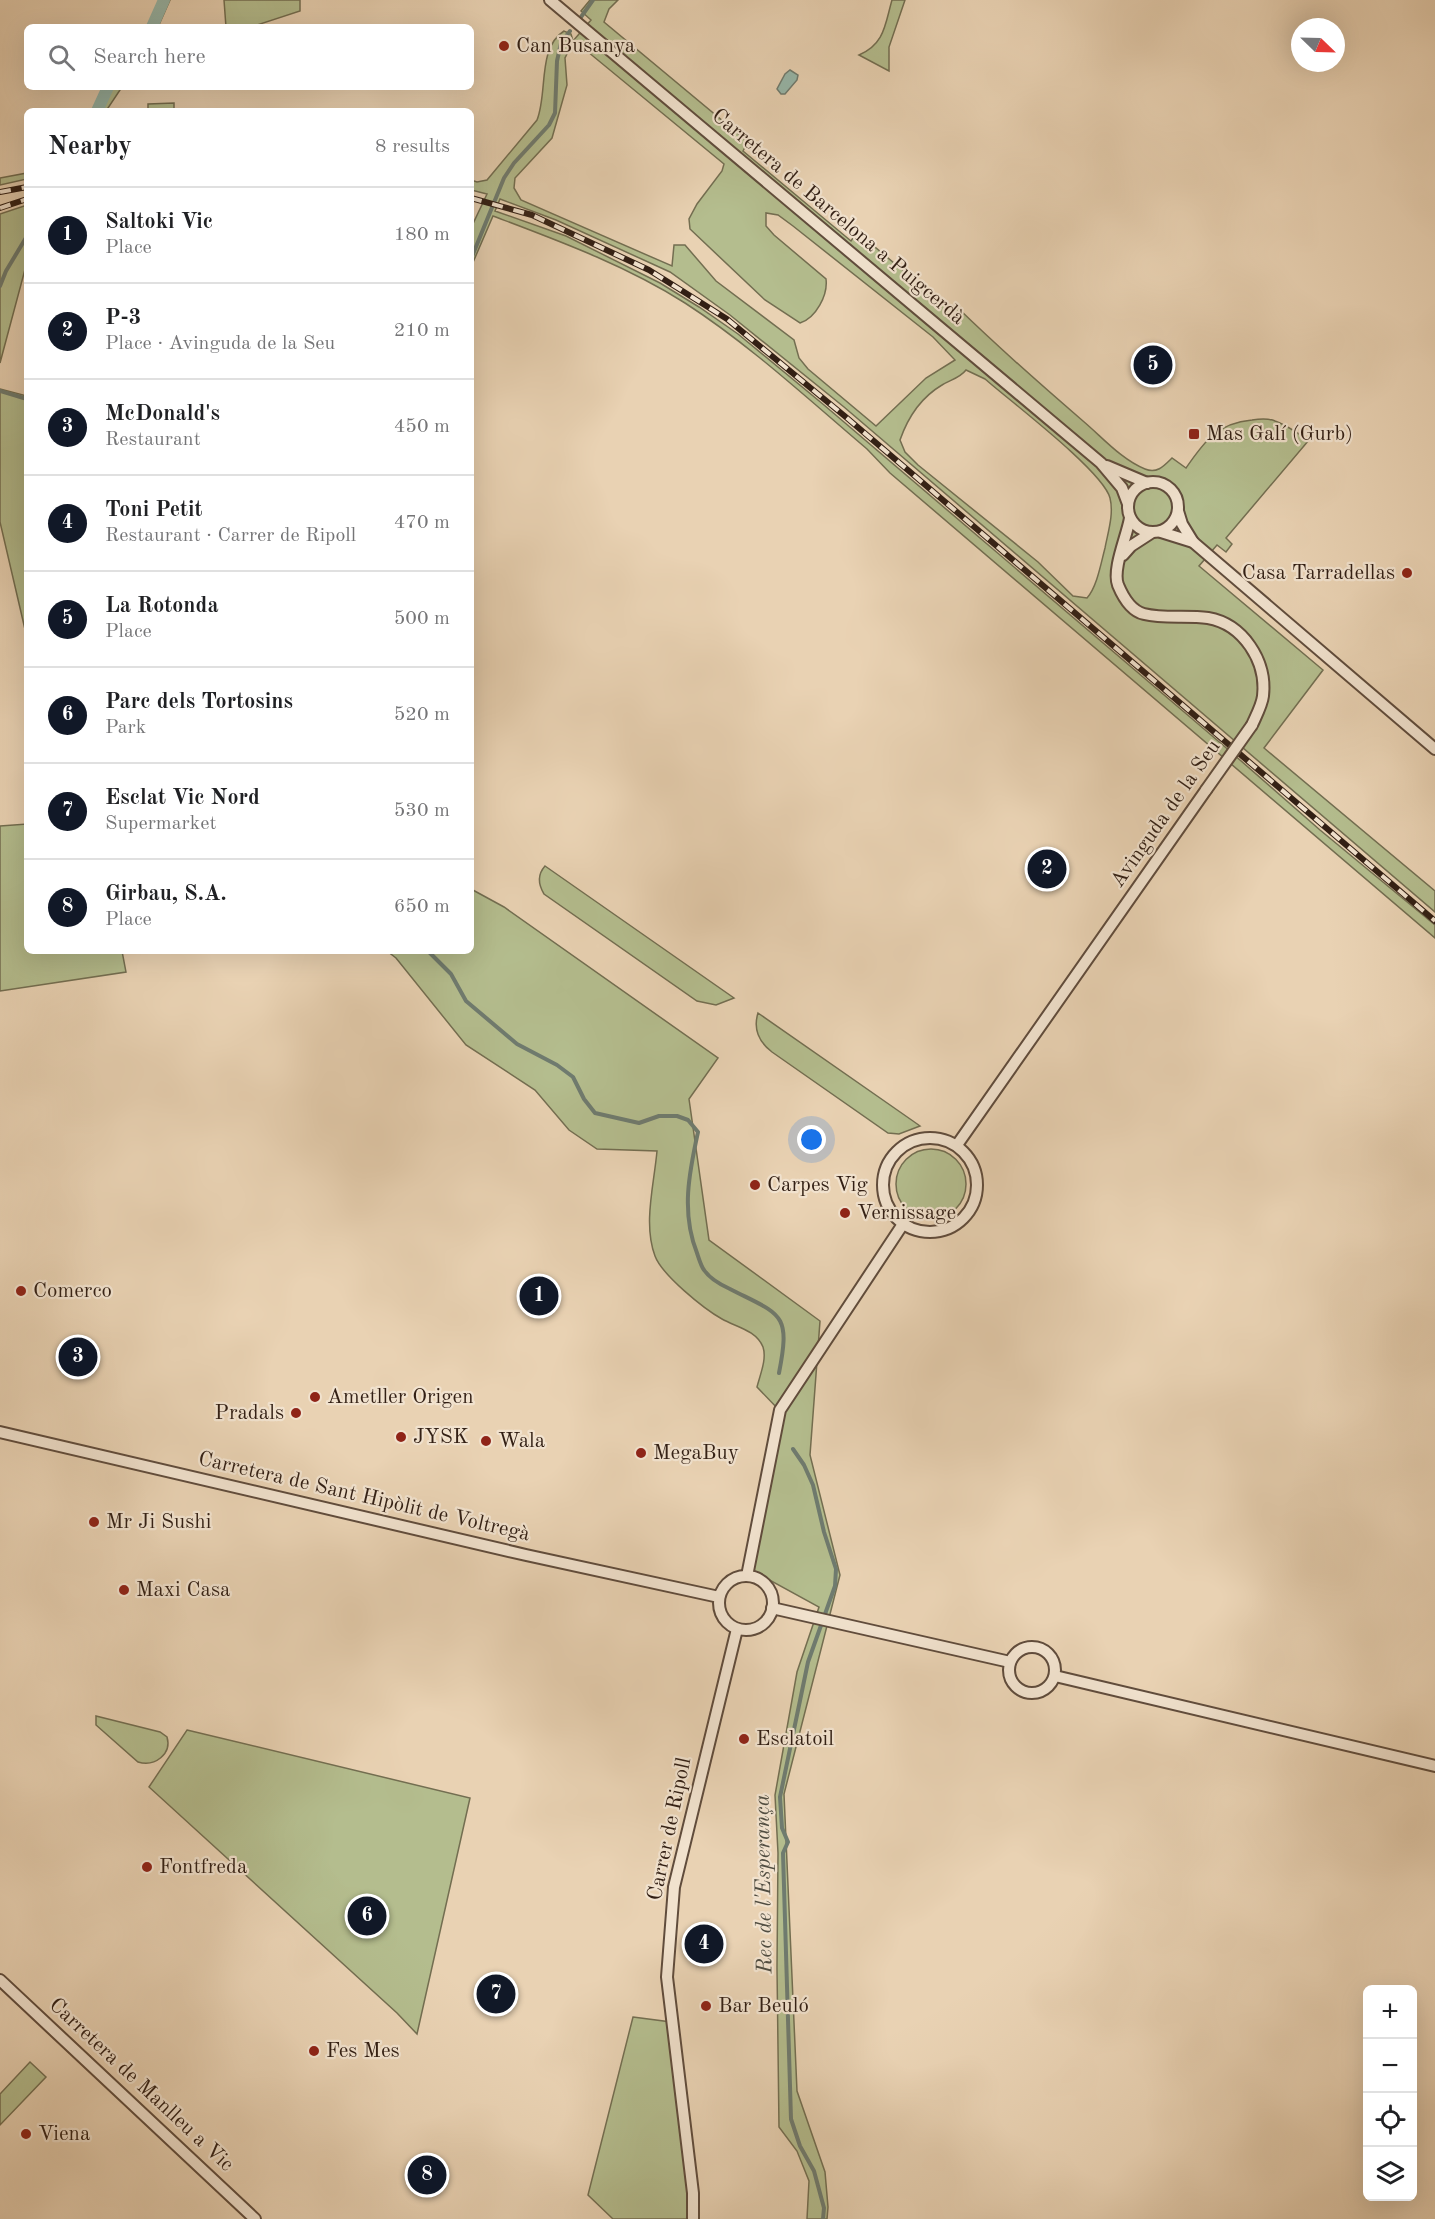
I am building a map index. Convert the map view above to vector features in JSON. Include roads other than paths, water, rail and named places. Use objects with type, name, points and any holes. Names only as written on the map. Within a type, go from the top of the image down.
[{"type":"street","name":"Carretera de Barcelona a Puigcerdà","points":[[550,0],[1101,463],[1122,488],[1128,504]]},
{"type":"street","name":"Carretera de Barcelona a Puigcerdà","points":[[1101,463],[1147,483]]},
{"type":"street","points":[[1193,542],[1139,528],[1130,518],[1128,504],[1134,490],[1147,483],[1158,482],[1169,487],[1177,498],[1182,524],[1193,542],[1435,749]]},
{"type":"street","points":[[1119,560],[1131,546],[1173,523],[1178,511]]},
{"type":"street","name":"Avinguda de la Seu","points":[[957,1145],[1252,725],[1263,697],[1262,667],[1248,642],[1224,621],[1143,614],[1129,606],[1117,582],[1119,560],[1130,518]]},
{"type":"street","points":[[921,1137],[940,1137],[957,1145],[970,1158],[977,1176],[977,1196],[971,1209],[955,1226],[938,1232],[920,1232],[903,1224],[888,1207],[882,1186],[884,1170],[892,1155],[904,1144],[921,1137]]},
{"type":"street","points":[[747,1576],[780,1410],[903,1224]]},
{"type":"street","name":"Carretera de Sant Hipòlit de Voltregà","points":[[0,1432],[719,1597]]},
{"type":"street","points":[[747,1576],[760,1580],[767,1586],[771,1594],[772,1608],[761,1625],[747,1630],[737,1629],[723,1618],[719,1608],[719,1597],[723,1588],[730,1581],[747,1576]]},
{"type":"street","points":[[772,1608],[1011,1662]]},
{"type":"street","name":"Carrer de Ripoll","points":[[693,2219],[693,2193],[667,1977],[674,1887],[737,1629]]},
{"type":"street","points":[[1034,1647],[1045,1650],[1053,1659],[1056,1668],[1055,1676],[1045,1689],[1030,1693],[1015,1685],[1011,1678],[1011,1662],[1020,1650],[1034,1647]]},
{"type":"street","points":[[1055,1676],[1435,1766]]},
{"type":"street","name":"Carretera de Manlleu a Vic","points":[[0,1980],[255,2219]]},
{"type":"waterway","name":"Rec de l'Esperança","points":[[153,24],[164,0]]},
{"type":"waterway","points":[[581,17],[593,0]]},
{"type":"waterway","points":[[474,252],[504,178],[514,163],[549,125],[555,113],[557,61],[561,43],[570,31]]},
{"type":"waterway","name":"Rec de l'Esperança","points":[[98,108],[107,90]]},
{"type":"waterway","name":"Rec de l'Esperança","points":[[0,286],[24,241]]},
{"type":"waterway","name":"Rec de l'Esperança","points":[[0,391],[24,398]]},
{"type":"waterway","name":"Rec de l'Esperança","points":[[431,954],[451,974],[466,1001],[517,1044],[557,1065],[573,1077],[584,1099],[595,1113],[639,1123],[659,1116],[677,1116],[688,1120],[698,1132],[688,1193],[692,1238],[703,1268],[712,1279],[761,1305],[778,1318],[784,1338],[779,1373]]},
{"type":"waterway","name":"Rec de l'Esperança","points":[[793,1449],[804,1465],[813,1485],[824,1532],[836,1569],[835,1586],[808,1662],[780,1797],[782,1828],[788,1842],[783,1853],[791,2119],[800,2146],[814,2171],[824,2208],[823,2219]]},
{"type":"railway","points":[[0,192],[24,188]]},
{"type":"railway","points":[[474,199],[532,215],[649,270],[727,319],[847,418],[1435,921]]},
{"type":"railway","points":[[0,208],[24,200]]},
{"type":"place","name":"Can Busanya","points":[[504,46]]},
{"type":"place","name":"La Rotonda","points":[[1153,365]]},
{"type":"place","name":"Mas Galí (Gurb)","points":[[1194,434]]},
{"type":"place","name":"Casa Tarradellas","points":[[1407,573]]},
{"type":"place","name":"P-3","points":[[1047,869]]},
{"type":"place","name":"Carpes Vig","points":[[755,1185]]},
{"type":"place","name":"Vernissage","points":[[845,1213]]},
{"type":"place","name":"Comerco","points":[[21,1291]]},
{"type":"place","name":"Saltoki Vic","points":[[539,1296]]},
{"type":"place","name":"McDonald's","points":[[78,1357]]},
{"type":"place","name":"Ametller Origen","points":[[315,1397]]},
{"type":"place","name":"Pradals","points":[[296,1413]]},
{"type":"place","name":"JYSK","points":[[401,1437]]},
{"type":"place","name":"Wala","points":[[486,1441]]},
{"type":"place","name":"MegaBuy","points":[[641,1453]]},
{"type":"place","name":"Mr Ji Sushi","points":[[94,1522]]},
{"type":"place","name":"Maxi Casa","points":[[124,1590]]},
{"type":"place","name":"Esclatoil","points":[[744,1739]]},
{"type":"place","name":"Fontfreda","points":[[147,1867]]},
{"type":"place","name":"Parc dels Tortosins","points":[[367,1916]]},
{"type":"place","name":"Toni Petit","points":[[704,1944]]},
{"type":"place","name":"Esclat Vic Nord","points":[[496,1994]]},
{"type":"place","name":"Bar Beuló","points":[[706,2006]]},
{"type":"place","name":"Fes Mes","points":[[314,2051]]},
{"type":"place","name":"Viena","points":[[26,2134]]},
{"type":"place","name":"Girbau, S.A.","points":[[427,2175]]}]
